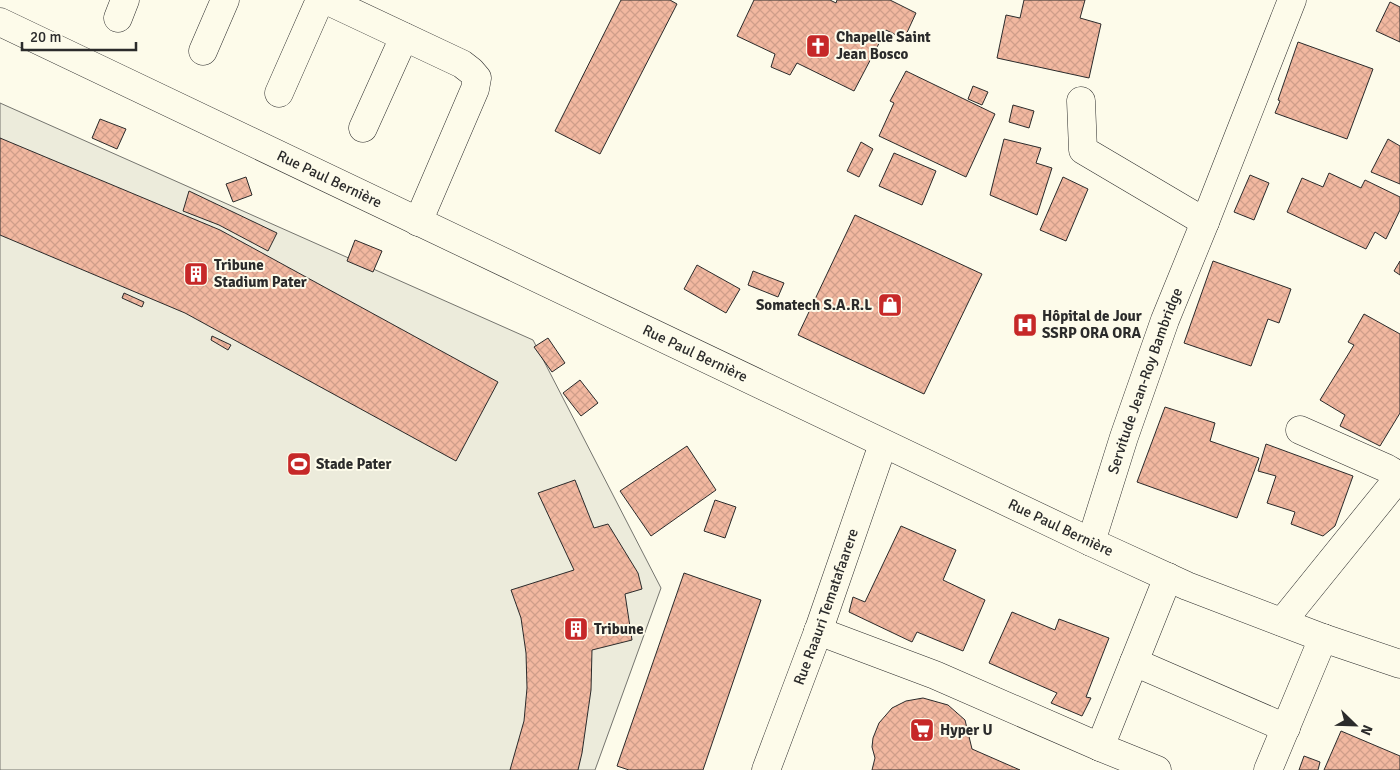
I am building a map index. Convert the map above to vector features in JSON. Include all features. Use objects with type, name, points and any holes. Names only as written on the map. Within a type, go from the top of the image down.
[{"type":"street","points":[[203,51],[225,0]]},
{"type":"street","points":[[279,93],[320,0]]},
{"type":"street","points":[[326,0],[462,64],[477,78],[476,89],[418,222]]},
{"type":"street","name":"Servitude Jean-Roy Bambridge","points":[[1091,542],[1124,438],[1165,320],[1292,0]]},
{"type":"street","name":"Rue Paul Bernière","points":[[0,22],[1091,542],[1168,577],[1323,638],[1400,664]]},
{"type":"street","points":[[0,38],[29,36]]},
{"type":"street","points":[[363,128],[404,37]]},
{"type":"street","points":[[1081,101],[1083,150],[1205,222]]},
{"type":"street","points":[[1282,622],[1400,476],[1300,430]]},
{"type":"street","name":"Rue Raauri Tematafaarere","points":[[766,770],[818,631],[883,444]]},
{"type":"street","points":[[1100,747],[1168,577]]},
{"type":"street","points":[[818,631],[935,675],[1156,770]]},
{"type":"street","points":[[1268,770],[1323,638]]},
{"type":"street","points":[[1134,662],[1286,728]]},
{"type":"shaded area","name":"Stade Pater","points":[[0,103],[533,340],[661,588],[595,770],[0,770]]},
{"type":"building","points":[[621,0],[670,0],[677,4],[600,154],[555,131]]},
{"type":"building","name":"Chapelle Saint Jean Bosco","points":[[754,0],[830,0],[836,3],[837,0],[890,0],[916,13],[904,39],[886,30],[854,91],[797,63],[790,75],[771,67],[775,54],[737,36]]},
{"type":"building","points":[[1024,0],[1085,0],[1080,18],[1101,24],[1089,78],[997,58],[1006,15],[1020,18]]},
{"type":"building","points":[[1390,2],[1400,7],[1400,42],[1376,31]]},
{"type":"building","points":[[1298,42],[1373,69],[1347,139],[1275,113]]},
{"type":"building","points":[[906,71],[995,114],[966,177],[879,136],[894,103],[890,101]]},
{"type":"building","points":[[973,86],[988,92],[982,105],[968,99]]},
{"type":"building","points":[[1013,105],[1034,111],[1029,128],[1009,122]]},
{"type":"building","points":[[100,119],[126,129],[117,149],[92,138]]},
{"type":"building","name":"Tribune Stadium Pater","points":[[0,138],[220,230],[498,382],[456,461],[185,313],[0,235]]},
{"type":"building","points":[[1004,139],[1041,148],[1036,163],[1052,168],[1037,215],[990,195]]},
{"type":"building","points":[[1388,139],[1400,146],[1400,184],[1371,172]]},
{"type":"building","points":[[861,142],[873,149],[859,177],[847,171]]},
{"type":"building","points":[[894,153],[936,171],[922,205],[879,186]]},
{"type":"building","points":[[1329,173],[1361,188],[1365,180],[1400,197],[1400,210],[1386,239],[1375,232],[1366,249],[1287,212],[1302,178],[1323,187]]},
{"type":"building","points":[[1250,175],[1269,183],[1254,220],[1234,212]]},
{"type":"building","points":[[246,177],[252,195],[233,202],[226,184]]},
{"type":"building","points":[[1063,177],[1088,189],[1066,241],[1040,230]]},
{"type":"building","points":[[189,191],[277,233],[268,251],[219,225],[183,211]]},
{"type":"building","name":"Somatech S.A.R.L","points":[[855,215],[982,274],[924,394],[798,335]]},
{"type":"building","points":[[355,240],[382,251],[373,272],[347,261]]},
{"type":"building","points":[[1213,261],[1291,289],[1279,323],[1268,319],[1251,366],[1184,343]]},
{"type":"building","points":[[1400,261],[1400,275],[1394,271]]},
{"type":"building","points":[[697,265],[740,289],[726,313],[684,289]]},
{"type":"building","points":[[753,271],[784,283],[778,297],[748,285]]},
{"type":"building","points":[[124,293],[144,302],[142,307],[122,298]]},
{"type":"building","points":[[1364,314],[1400,334],[1400,413],[1380,446],[1340,426],[1345,415],[1320,400],[1354,345],[1348,342]]},
{"type":"building","points":[[212,336],[231,345],[228,350],[211,340]]},
{"type":"building","points":[[548,338],[565,363],[552,372],[534,347]]},
{"type":"building","points":[[580,380],[598,403],[581,416],[563,393]]},
{"type":"building","points":[[1165,407],[1215,423],[1210,441],[1259,458],[1237,518],[1137,482]]},
{"type":"building","points":[[1266,444],[1353,476],[1335,526],[1323,536],[1291,524],[1295,512],[1267,503],[1276,476],[1258,471]]},
{"type":"building","points":[[687,446],[716,490],[651,536],[620,491]]},
{"type":"building","name":"Tribune","points":[[575,480],[594,528],[608,524],[638,573],[642,589],[625,594],[632,640],[592,650],[591,690],[578,770],[510,770],[524,721],[527,688],[526,653],[521,618],[511,590],[574,570],[538,493]]},
{"type":"building","points":[[715,500],[736,507],[725,538],[704,531]]},
{"type":"building","points":[[901,526],[956,550],[943,580],[985,600],[963,651],[917,632],[912,642],[849,612],[853,597],[865,602]]},
{"type":"building","points":[[684,573],[761,600],[703,770],[629,770],[617,766]]},
{"type":"building","points":[[1012,612],[1055,630],[1059,619],[1109,638],[1086,697],[1091,698],[1082,716],[1051,703],[1057,693],[989,663]]},
{"type":"building","name":"Hyper U","points":[[923,698],[948,705],[965,720],[972,749],[1020,770],[872,770],[875,758],[872,747],[873,738],[879,723],[892,708],[906,701]]},
{"type":"building","points":[[1341,731],[1400,756],[1400,770],[1324,770]]},
{"type":"building","points":[[1304,756],[1320,762],[1318,770],[1299,770]]},
{"type":"place","name":"Chapelle Saint Jean Bosco","points":[[818,46]]},
{"type":"place","name":"Tribune Stadium Pater","points":[[196,274]]},
{"type":"place","name":"Somatech S.A.R.L","points":[[890,305]]},
{"type":"place","name":"Hôpital de Jour SSRP ORA ORA","points":[[1025,325]]},
{"type":"place","name":"Stade Pater","points":[[299,464]]},
{"type":"place","name":"Tribune","points":[[576,629]]},
{"type":"place","name":"Hyper U","points":[[922,730]]}]
